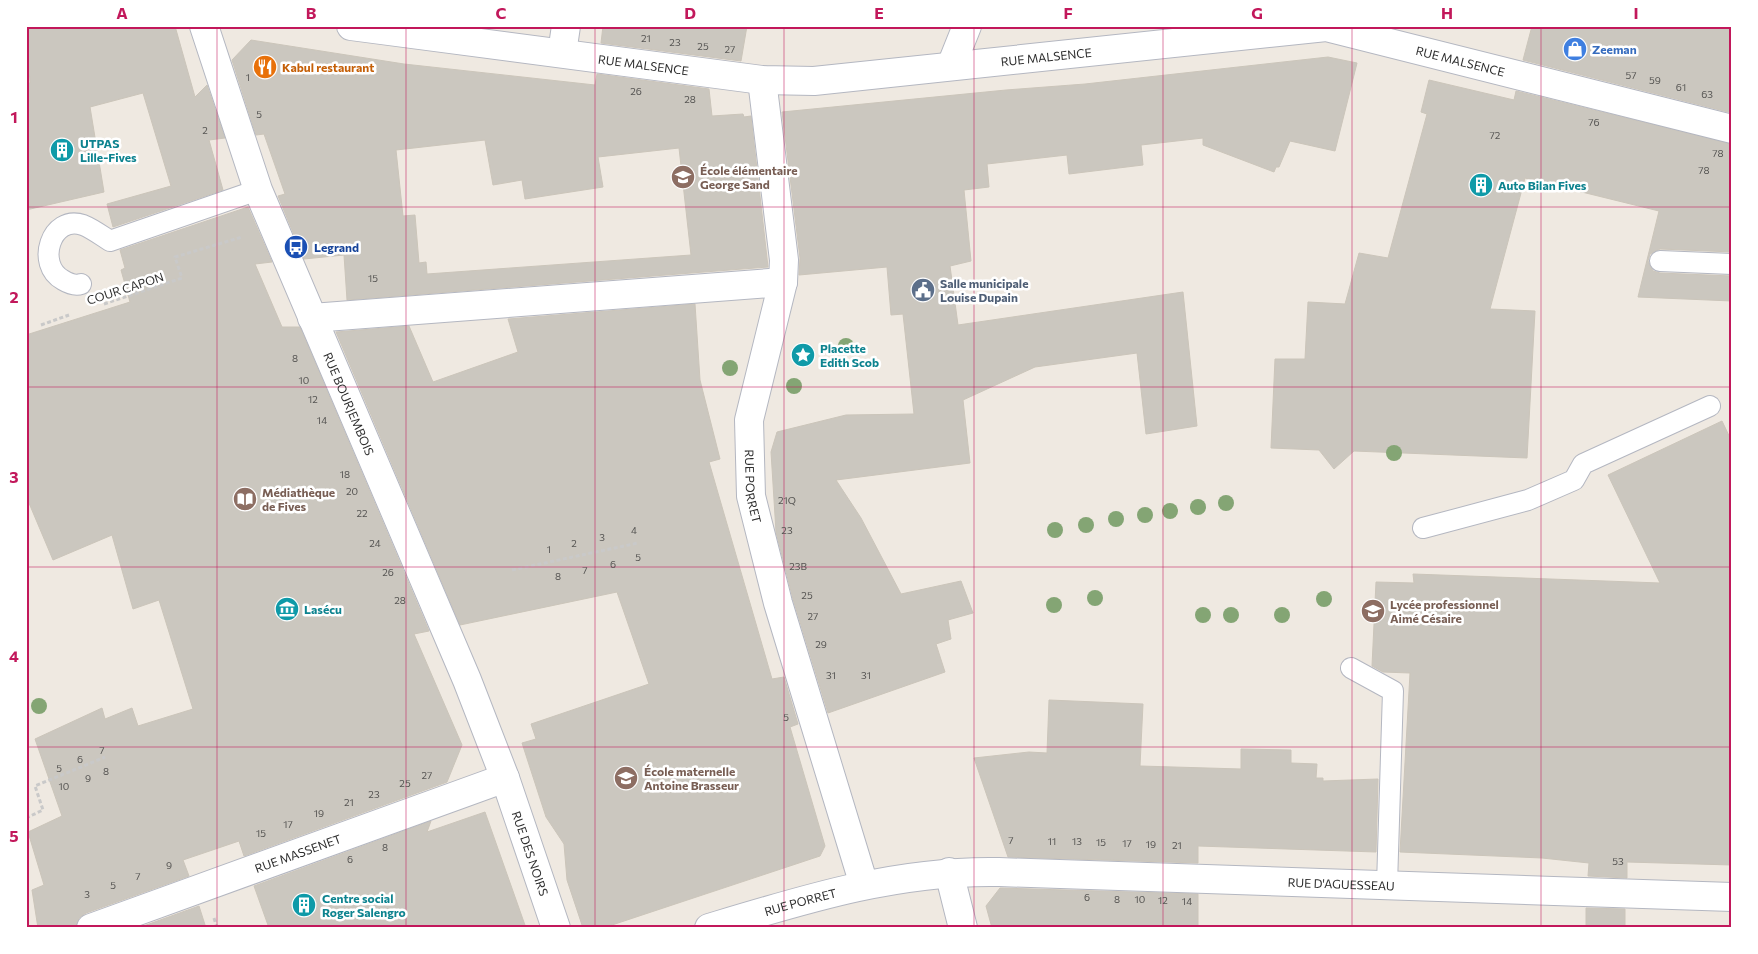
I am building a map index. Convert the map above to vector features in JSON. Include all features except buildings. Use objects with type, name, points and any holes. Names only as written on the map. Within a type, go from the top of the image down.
[{"type":"street","name":"RUE BOURJEMBOIS","points":[[204,26],[258,190],[460,662],[505,778]]},
{"type":"street","name":"RUE MALSENCE","points":[[351,26],[762,80],[814,81],[1326,27],[1732,129]]},
{"type":"street","points":[[562,53],[566,26]]},
{"type":"street","points":[[951,66],[967,26]]},
{"type":"street","name":"RUE PORRET","points":[[762,80],[784,260],[783,282],[749,420],[751,496],[778,602],[864,885]]},
{"type":"street","points":[[312,318],[783,282]]},
{"type":"street","name":"RUE MASSENET","points":[[91,928],[505,778]]},
{"type":"street","name":"RUE DES NOIRS","points":[[505,778],[556,928]]},
{"type":"street","points":[[949,872],[963,928]]},
{"type":"street","name":"RUE PORRET","points":[[709,928],[820,894],[949,872]]},
{"type":"street","name":"RUE D'AGUESSEAU","points":[[949,872],[999,872],[1732,897]]},
{"type":"lane","points":[[81,284],[66,282],[57,277],[50,267],[49,243],[56,232],[69,225],[82,225],[110,241],[258,190]]},
{"type":"lane","points":[[1660,261],[1732,264]]},
{"type":"lane","points":[[1423,528],[1528,500],[1574,480],[1583,464],[1710,406]]},
{"type":"lane","points":[[1350,668],[1393,690],[1387,885]]},
{"type":"path","name":"COUR CAPON","points":[[98,306],[182,278],[176,257],[273,227]]},
{"type":"path","name":"COUR CAPON","points":[[41,324],[79,312]]},
{"type":"path","points":[[512,570],[638,543]]},
{"type":"path","points":[[26,818],[43,810],[35,786],[105,758]]},
{"type":"place","name":"Zeeman","points":[[1575,49]]},
{"type":"place","name":"Kabul restaurant","points":[[265,67]]},
{"type":"place","name":"UTPAS Lille-Fives","points":[[62,150]]},
{"type":"place","name":"École élémentaire George Sand","points":[[683,177]]},
{"type":"place","name":"Auto Bilan Fives","points":[[1481,185]]},
{"type":"place","name":"Legrand","points":[[296,247]]},
{"type":"place","name":"Salle municipale Louise Dupain","points":[[923,290]]},
{"type":"place","name":"Placette Edith Scob","points":[[803,355]]},
{"type":"place","name":"Médiathèque de Fives","points":[[245,499]]},
{"type":"place","name":"Lasécu","points":[[287,609]]},
{"type":"place","name":"Lycée professionnel Aimé Césaire","points":[[1373,611]]},
{"type":"place","name":"École maternelle Antoine Brasseur","points":[[626,778]]},
{"type":"place","name":"Centre social Roger Salengro","points":[[304,905]]}]
